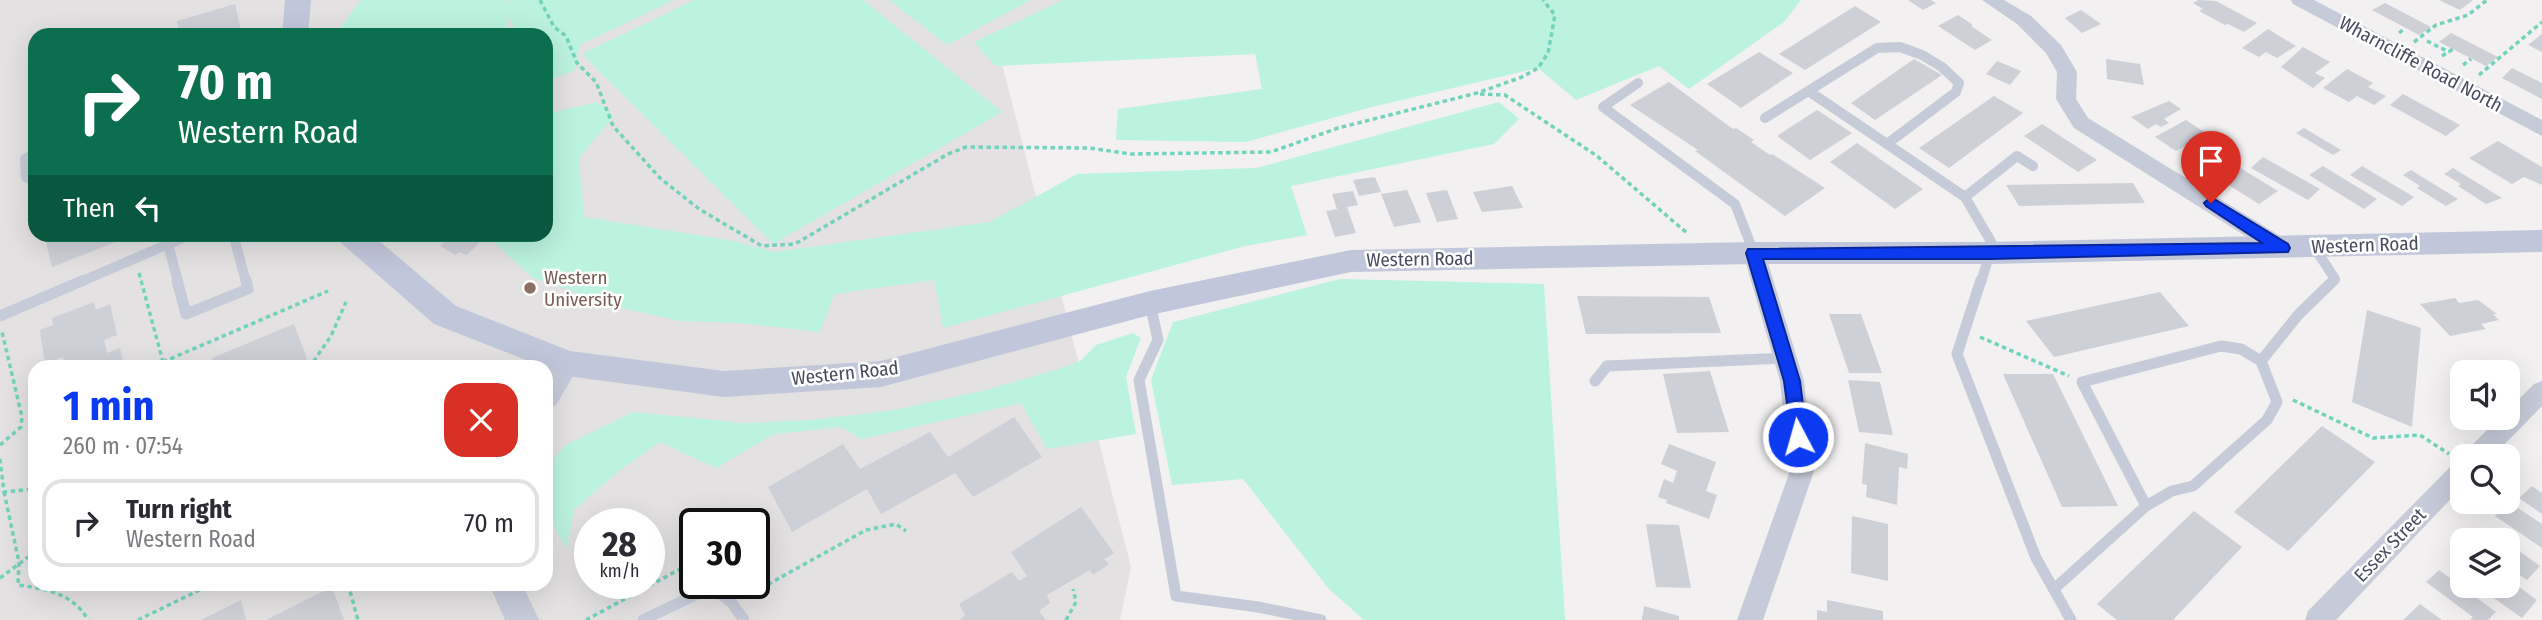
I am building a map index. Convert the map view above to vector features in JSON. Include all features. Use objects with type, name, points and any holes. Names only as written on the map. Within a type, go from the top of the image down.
[{"type":"main road","points":[[296,28],[298,0]]},
{"type":"main road","name":"Western Road","points":[[360,242],[445,315],[567,363],[724,384],[881,374],[1150,303],[1352,261],[1754,253],[1993,253],[2542,242]]},
{"type":"street","points":[[1991,0],[2024,20],[2054,48],[2067,72],[2066,99],[2081,123],[2282,248]]},
{"type":"street","name":"Wharncliffe Road North","points":[[2300,0],[2542,129]]},
{"type":"street","points":[[1750,620],[1802,471],[1792,381],[1754,253]]},
{"type":"street","points":[[553,386],[567,363]]},
{"type":"street","points":[[2489,444],[2542,391]]},
{"type":"street","name":"Essex Street","points":[[2318,620],[2450,471]]},
{"type":"street","points":[[508,591],[522,620]]},
{"type":"lane","points":[[1765,118],[1877,48],[1888,46],[1919,52],[1959,83],[1956,92],[1887,145]]},
{"type":"lane","points":[[1638,83],[1603,107],[1735,204],[1754,253]]},
{"type":"lane","points":[[1810,92],[1965,197],[1993,253],[1957,354],[2036,558],[2071,620]]},
{"type":"lane","points":[[1965,197],[2017,156],[2033,166]]},
{"type":"lane","points":[[28,157],[25,159],[28,178]]},
{"type":"lane","points":[[0,316],[173,242]]},
{"type":"lane","points":[[168,244],[186,314],[248,289],[235,242]]},
{"type":"lane","points":[[2262,361],[2299,314],[2335,279],[2314,247]]},
{"type":"lane","points":[[1150,303],[1158,340],[1139,380],[1176,596],[1258,607],[1321,620]]},
{"type":"lane","points":[[2054,589],[2146,506],[2172,491],[2193,486],[2267,420],[2277,402],[2262,361],[2241,349],[2221,346],[2082,382],[2146,506]]},
{"type":"lane","points":[[1595,381],[1607,366],[1785,358]]},
{"type":"lane","points":[[643,620],[712,587],[732,603],[744,620]]},
{"type":"path","points":[[540,0],[554,27],[566,36],[577,63],[596,82],[613,126],[660,178],[699,209],[762,246],[795,244],[948,154],[966,147],[1089,148],[1131,154],[1271,152],[1338,128],[1478,93],[1522,77],[1538,68],[1543,61],[1548,53],[1555,15],[1543,0]]},
{"type":"path","points":[[2399,53],[2436,25],[2468,15],[2487,0]]},
{"type":"path","points":[[2463,87],[2542,22]]},
{"type":"path","points":[[2399,33],[2405,27]]},
{"type":"path","points":[[2427,41],[2449,52]]},
{"type":"path","points":[[2461,66],[2471,59]]},
{"type":"path","points":[[1478,93],[1505,95],[1597,156],[1690,236]]},
{"type":"path","points":[[137,266],[162,360]]},
{"type":"path","points":[[168,360],[328,291]]},
{"type":"path","points":[[314,360],[331,336],[346,302]]},
{"type":"path","points":[[0,322],[22,417],[21,427],[0,445]]},
{"type":"path","points":[[1965,330],[2082,382]]},
{"type":"path","points":[[2275,391],[2373,438],[2420,435],[2450,458]]},
{"type":"path","points":[[0,459],[19,562],[18,584],[28,586]]},
{"type":"path","points":[[4,492],[28,490]]},
{"type":"path","points":[[770,584],[866,530],[896,524],[906,531]]},
{"type":"path","points":[[0,578],[28,556]]},
{"type":"path","points":[[586,620],[679,570]]},
{"type":"path","points":[[1066,620],[1076,602],[1073,589]]},
{"type":"path","points":[[46,591],[66,596],[84,610],[88,620]]},
{"type":"path","points":[[138,620],[201,591]]},
{"type":"path","points":[[350,591],[358,620]]},
{"type":"path","points":[[732,603],[741,599]]},
{"type":"shaded area","name":"Western University","points":[[0,0],[1083,0],[997,44],[1131,567],[1120,620],[0,620]]},
{"type":"green space","points":[[361,0],[508,0],[508,4],[509,0],[674,0],[580,45],[574,71],[553,78],[553,28],[514,28],[508,17],[508,28],[340,28]]},
{"type":"green space","points":[[694,0],[863,0],[1002,112],[773,244],[582,54]]},
{"type":"green space","points":[[889,0],[1031,0],[947,45]]},
{"type":"green space","points":[[1063,0],[1801,0],[1784,22],[1689,89],[1659,66],[1576,100],[1538,68],[1372,107],[1246,142],[1116,140],[1118,109],[1262,89],[1255,54],[995,66],[974,42]]},
{"type":"green space","points":[[598,102],[614,116],[579,158],[584,217],[734,241],[774,252],[990,222],[1077,174],[1256,168],[1499,102],[1519,119],[1494,144],[1291,186],[1307,235],[1245,246],[943,328],[934,280],[834,294],[820,332],[739,323],[680,321],[626,309],[533,278],[494,242],[553,242],[553,112]]},
{"type":"green space","points":[[1340,279],[1544,284],[1565,620],[1364,620],[1329,589],[1243,479],[1172,485],[1151,380],[1173,322]]},
{"type":"green space","points":[[1133,333],[1141,338],[1126,377],[1136,434],[1047,449],[1021,403],[861,439],[841,427],[774,434],[716,468],[660,442],[620,470],[574,508],[566,549],[553,524],[553,459],[564,446],[633,412],[745,423],[811,420],[894,410],[982,391],[1080,361],[1096,345]]},
{"type":"building","points":[[1908,0],[1931,0],[1936,3],[1923,10]]},
{"type":"building","points":[[2198,0],[2216,1],[2257,23],[2244,32],[2225,25],[2199,11],[2203,9],[2193,3]]},
{"type":"building","points":[[2439,0],[2473,0],[2460,10]]},
{"type":"building","points":[[2385,3],[2431,27],[2419,35],[2372,10]]},
{"type":"building","points":[[235,4],[241,28],[178,28],[177,21]]},
{"type":"building","points":[[1855,6],[1881,22],[1805,70],[1779,54]]},
{"type":"building","points":[[2081,10],[2101,24],[2082,33],[2065,18]]},
{"type":"building","points":[[1958,15],[1992,40],[1975,50],[1938,26]]},
{"type":"building","points":[[2268,29],[2296,46],[2277,58],[2266,52],[2259,57],[2242,48]]},
{"type":"building","points":[[2451,33],[2498,57],[2486,66],[2439,42]]},
{"type":"building","points":[[2542,34],[2542,52],[2528,45]]},
{"type":"building","points":[[2303,47],[2330,62],[2315,73],[2325,78],[2313,88],[2281,67]]},
{"type":"building","points":[[1759,52],[1793,73],[1741,108],[1707,84]]},
{"type":"building","points":[[1914,59],[1942,75],[1875,120],[1851,103]]},
{"type":"building","points":[[2106,59],[2140,64],[2144,85],[2107,79]]},
{"type":"building","points":[[1997,61],[2021,71],[2010,85],[1986,74]]},
{"type":"building","points":[[2512,68],[2542,83],[2542,99],[2502,78]]},
{"type":"building","points":[[2347,69],[2373,83],[2368,87],[2386,96],[2374,105],[2357,96],[2349,102],[2323,88]]},
{"type":"building","points":[[1669,82],[1733,129],[1736,128],[1754,140],[1751,142],[1770,155],[1825,188],[1785,216],[1695,151],[1698,150],[1630,105]]},
{"type":"building","points":[[2403,94],[2460,125],[2446,136],[2390,105]]},
{"type":"building","points":[[1994,96],[2023,113],[1949,168],[1919,148]]},
{"type":"building","points":[[2169,101],[2181,109],[2164,119],[2169,123],[2161,127],[2156,124],[2148,129],[2131,117]]},
{"type":"building","points":[[1817,110],[1852,133],[1810,160],[1777,136]]},
{"type":"building","points":[[2186,120],[2207,134],[2176,151],[2155,137]]},
{"type":"building","points":[[2042,124],[2097,160],[2078,172],[2024,136]]},
{"type":"building","points":[[2304,128],[2341,150],[2333,155],[2296,133]]},
{"type":"building","points":[[2498,141],[2542,167],[2542,185],[2524,177],[2512,184],[2469,158]]},
{"type":"building","points":[[1857,143],[1923,189],[1895,209],[1830,162]]},
{"type":"building","points":[[2263,157],[2320,189],[2308,200],[2251,168]]},
{"type":"building","points":[[2229,161],[2278,191],[2259,204],[2211,174]]},
{"type":"building","points":[[2323,166],[2377,199],[2364,209],[2309,175]]},
{"type":"building","points":[[2362,166],[2414,197],[2402,206],[2350,175]]},
{"type":"building","points":[[2453,168],[2502,198],[2486,204],[2444,174]]},
{"type":"building","points":[[2411,170],[2458,199],[2446,206],[2417,188],[2420,186],[2403,175]]},
{"type":"building","points":[[1375,177],[1381,192],[1359,196],[1353,180]]},
{"type":"building","points":[[2133,183],[2145,203],[2019,206],[2006,185]]},
{"type":"building","points":[[1512,186],[1523,208],[1482,212],[1473,192]]},
{"type":"building","points":[[1407,190],[1421,222],[1394,227],[1381,194]]},
{"type":"building","points":[[1447,190],[1458,219],[1437,222],[1426,193]]},
{"type":"building","points":[[1353,191],[1358,205],[1347,207],[1356,233],[1335,237],[1326,211],[1337,209],[1332,194]]},
{"type":"building","points":[[46,242],[115,242],[52,267]]},
{"type":"building","points":[[444,242],[480,242],[467,255],[459,252],[456,255],[440,246]]},
{"type":"building","points":[[2160,292],[2189,326],[2054,357],[2026,321]]},
{"type":"building","points":[[1577,296],[1709,297],[1721,333],[1586,334]]},
{"type":"building","points":[[2455,298],[2459,303],[2478,300],[2497,314],[2493,314],[2499,320],[2481,324],[2486,329],[2450,336],[2420,304]]},
{"type":"building","points":[[94,302],[96,310],[110,304],[117,335],[104,340],[107,353],[120,348],[122,360],[64,360],[63,357],[44,360],[40,330],[53,325],[52,318]]},
{"type":"building","points":[[2367,310],[2421,328],[2412,427],[2352,402]]},
{"type":"building","points":[[1829,314],[1861,314],[1882,373],[1849,373]]},
{"type":"building","points":[[294,324],[307,359],[213,360]]},
{"type":"building","points":[[1710,371],[1729,432],[1677,433],[1663,374]]},
{"type":"building","points":[[2003,374],[2053,374],[2118,506],[2062,507]]},
{"type":"building","points":[[1848,380],[1880,382],[1893,435],[1859,432]]},
{"type":"building","points":[[1014,417],[1042,457],[973,497],[955,473],[881,514],[867,489],[792,532],[768,487],[843,444],[860,469],[930,432],[948,457]]},
{"type":"building","points":[[2322,426],[2375,462],[2288,551],[2234,512]]},
{"type":"building","points":[[1865,443],[1908,454],[1907,469],[1899,467],[1897,505],[1866,497],[1867,485],[1862,484]]},
{"type":"building","points":[[1669,444],[1716,462],[1706,491],[1717,495],[1709,519],[1666,503],[1667,500],[1658,497],[1664,479],[1673,483],[1677,471],[1661,464]]},
{"type":"building","points":[[2532,486],[2542,493],[2542,514],[2520,499]]},
{"type":"building","points":[[1081,507],[1114,553],[1104,559],[1109,564],[1093,575],[1090,570],[1047,595],[1050,603],[1039,611],[1046,620],[960,620],[965,615],[959,604],[1012,572],[1019,581],[1027,576],[1011,552]]},
{"type":"building","points":[[2520,509],[2542,524],[2542,548],[2520,533],[2520,528],[2513,528],[2495,516],[2520,514]]},
{"type":"building","points":[[2194,511],[2242,547],[2173,620],[2117,620],[2097,604]]},
{"type":"building","points":[[1852,516],[1888,524],[1888,581],[1851,573]]},
{"type":"building","points":[[1646,524],[1679,525],[1691,588],[1656,587]]},
{"type":"building","points":[[2520,552],[2540,566],[2527,580],[2520,575]]},
{"type":"building","points":[[2439,570],[2450,578],[2450,598],[2477,598],[2496,612],[2488,620],[2470,620],[2473,617],[2426,582]]},
{"type":"building","points":[[2520,588],[2537,600],[2522,618],[2494,598],[2520,598]]},
{"type":"building","points":[[324,591],[333,591],[344,620],[266,620]]},
{"type":"building","points":[[241,600],[246,620],[201,620]]},
{"type":"building","points":[[1827,600],[1883,611],[1883,620],[1817,620],[1817,610],[1827,612]]},
{"type":"building","points":[[2420,604],[2442,620],[2403,620]]},
{"type":"building","points":[[1644,606],[1679,616],[1679,620],[1642,620]]},
{"type":"place","name":"Western University","points":[[530,288]]},
{"type":"route","points":[[1798,437],[1792,381],[1754,253],[1990,253],[2282,248],[2211,203]]}]
